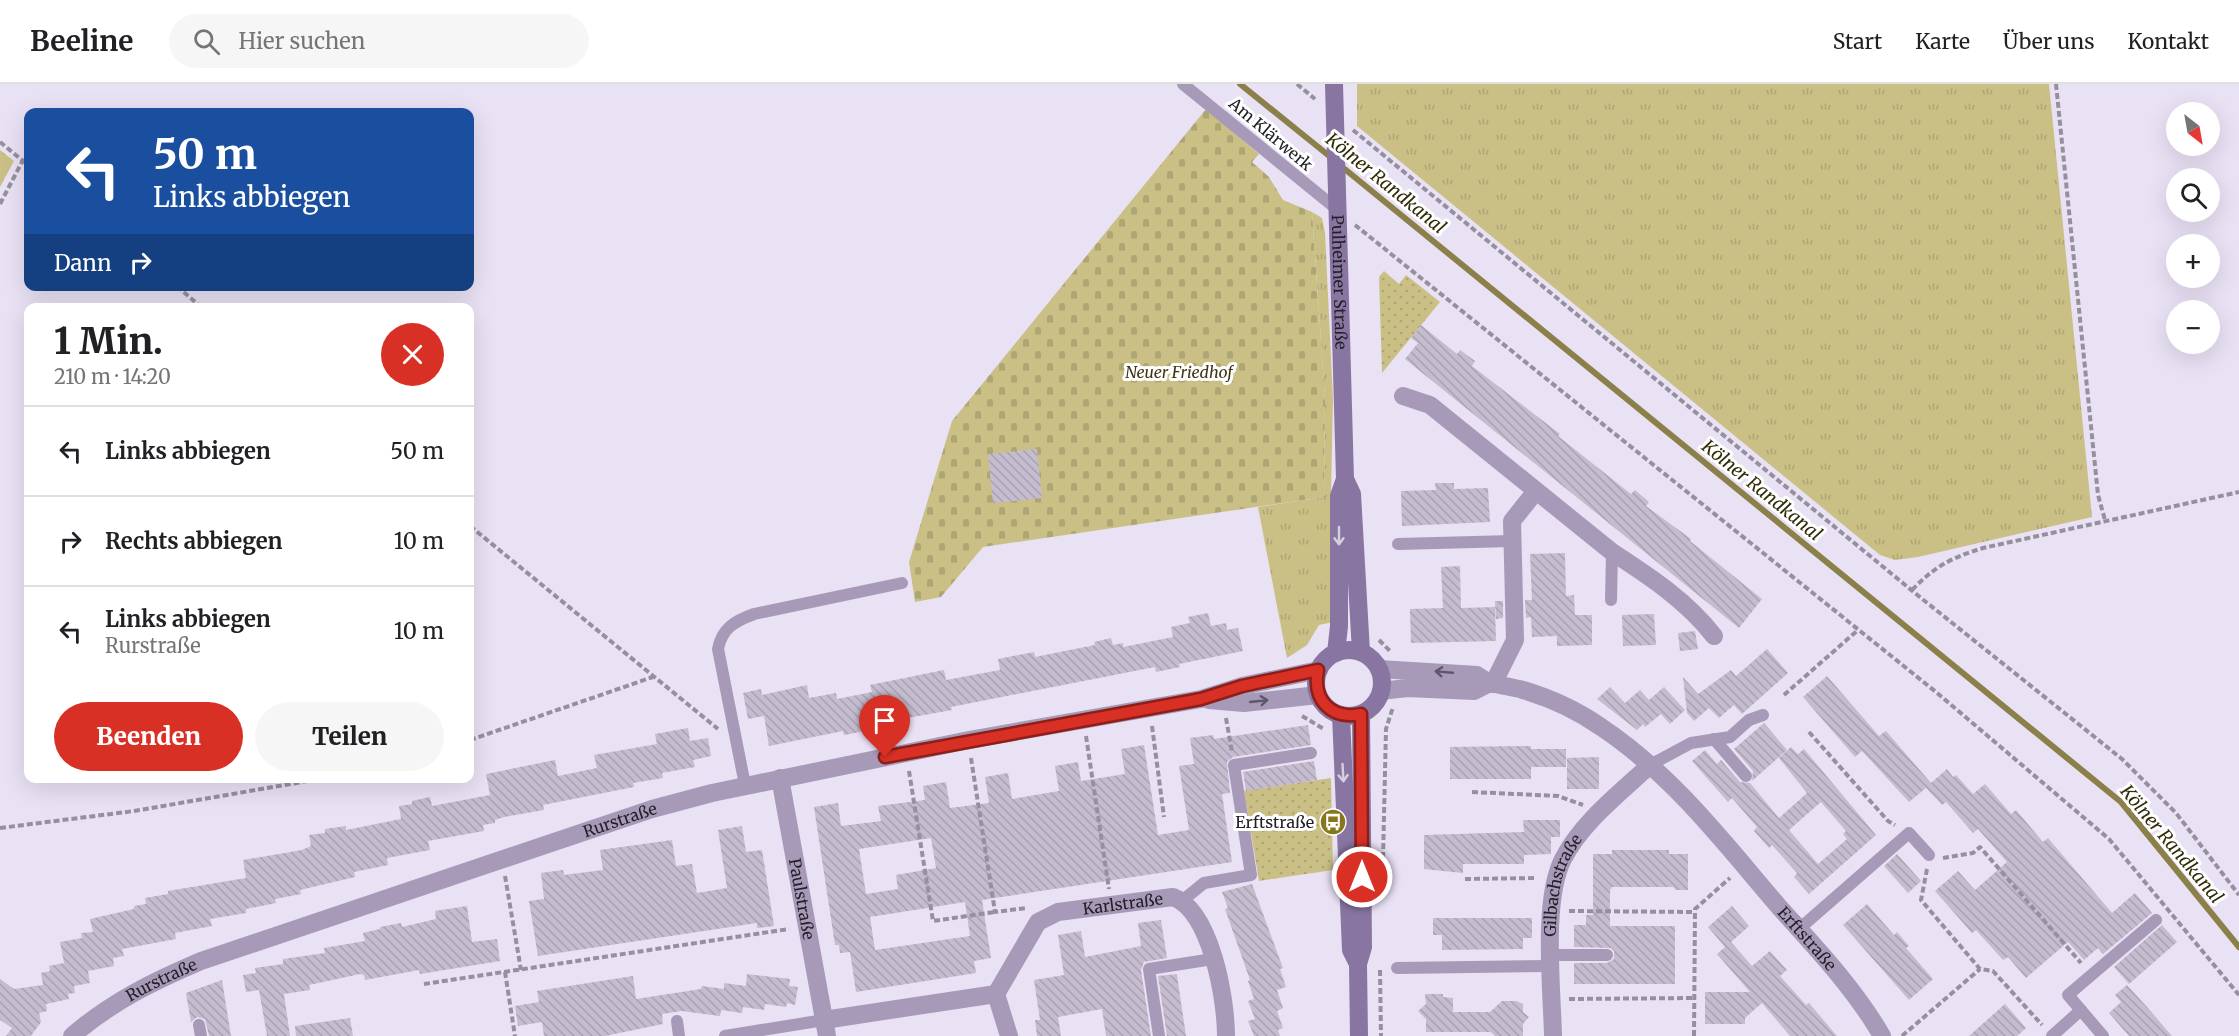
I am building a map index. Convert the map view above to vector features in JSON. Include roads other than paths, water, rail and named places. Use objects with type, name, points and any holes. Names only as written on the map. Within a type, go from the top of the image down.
[{"type":"main road","name":"Pulheimer Straße","points":[[1334,84],[1345,478],[1339,495],[1339,626],[1336,653]]},
{"type":"main road","name":"Pulheimer Straße","points":[[1345,478],[1352,494],[1361,652]]},
{"type":"main road","points":[[1341,723],[1370,709],[1381,691],[1379,669],[1372,659],[1361,652],[1348,650],[1336,653],[1318,670],[1316,683],[1318,695],[1341,723],[1351,950],[1358,964]]},
{"type":"main road","points":[[1359,1036],[1358,964],[1363,947],[1361,714]]},
{"type":"street","points":[[1403,396],[1430,405],[1612,552],[1644,573],[1700,618],[1714,636]]},
{"type":"street","points":[[1491,684],[1515,640],[1512,521],[1536,491]]},
{"type":"street","name":"Erftstraße","points":[[1379,669],[1398,668],[1477,675],[1491,684],[1524,690],[1580,714],[1616,737],[1650,765],[1699,814],[1799,929],[1861,1005],[1882,1036]]},
{"type":"street","name":"Rurstraße","points":[[72,1036],[114,1003],[137,989],[201,961],[652,809],[780,778],[969,740],[1201,699],[1242,686],[1318,670]]},
{"type":"street","name":"Erftstraße","points":[[1381,691],[1407,688],[1474,691],[1491,684]]},
{"type":"street","name":"Rurstraße","points":[[1201,699],[1244,703],[1318,695]]},
{"type":"street","name":"Gilbachstraße","points":[[1553,1036],[1551,961],[1552,911],[1556,878],[1563,859],[1573,844],[1601,811],[1650,765]]},
{"type":"street","name":"Paulstraße","points":[[780,778],[826,1028]]},
{"type":"street","name":"Karlstraße","points":[[996,994],[1038,922],[1058,912],[1158,897],[1173,897],[1183,900],[1197,918],[1213,959],[1225,998],[1226,1036]]},
{"type":"street","points":[[826,1028],[996,994],[1009,1036]]},
{"type":"lane","name":"Am Klärwerk","points":[[1183,84],[1338,210]]},
{"type":"lane","points":[[1398,544],[1512,541]]},
{"type":"lane","points":[[1611,600],[1612,552]]},
{"type":"lane","points":[[745,786],[718,649],[720,639],[727,628],[737,620],[764,611],[902,584]]},
{"type":"lane","points":[[1650,765],[1690,743],[1730,737],[1749,720],[1763,715]]},
{"type":"lane","points":[[1714,739],[1746,776]]},
{"type":"lane","points":[[1183,900],[1204,883],[1251,875],[1234,765],[1311,753]]},
{"type":"lane","points":[[1799,929],[1909,833],[1929,855]]},
{"type":"lane","points":[[2103,1036],[2068,995],[2156,920]]},
{"type":"lane","points":[[1397,968],[1551,961],[1607,955]]},
{"type":"lane","points":[[1159,1036],[1149,969],[1213,959]]},
{"type":"lane","points":[[2048,1032],[2081,1010]]},
{"type":"lane","points":[[677,1021],[679,1036]]},
{"type":"lane","points":[[725,1036],[826,1028]]},
{"type":"waterway","name":"Kölner Randkanal","points":[[1240,84],[1333,159]]},
{"type":"waterway","name":"Kölner Randkanal","points":[[1341,166],[2121,802],[2239,947]]},
{"type":"place","name":"Erftstraße","points":[[1333,822]]},
{"type":"park label","name":"Neuer Friedhof","points":[[1179,372]]}]
